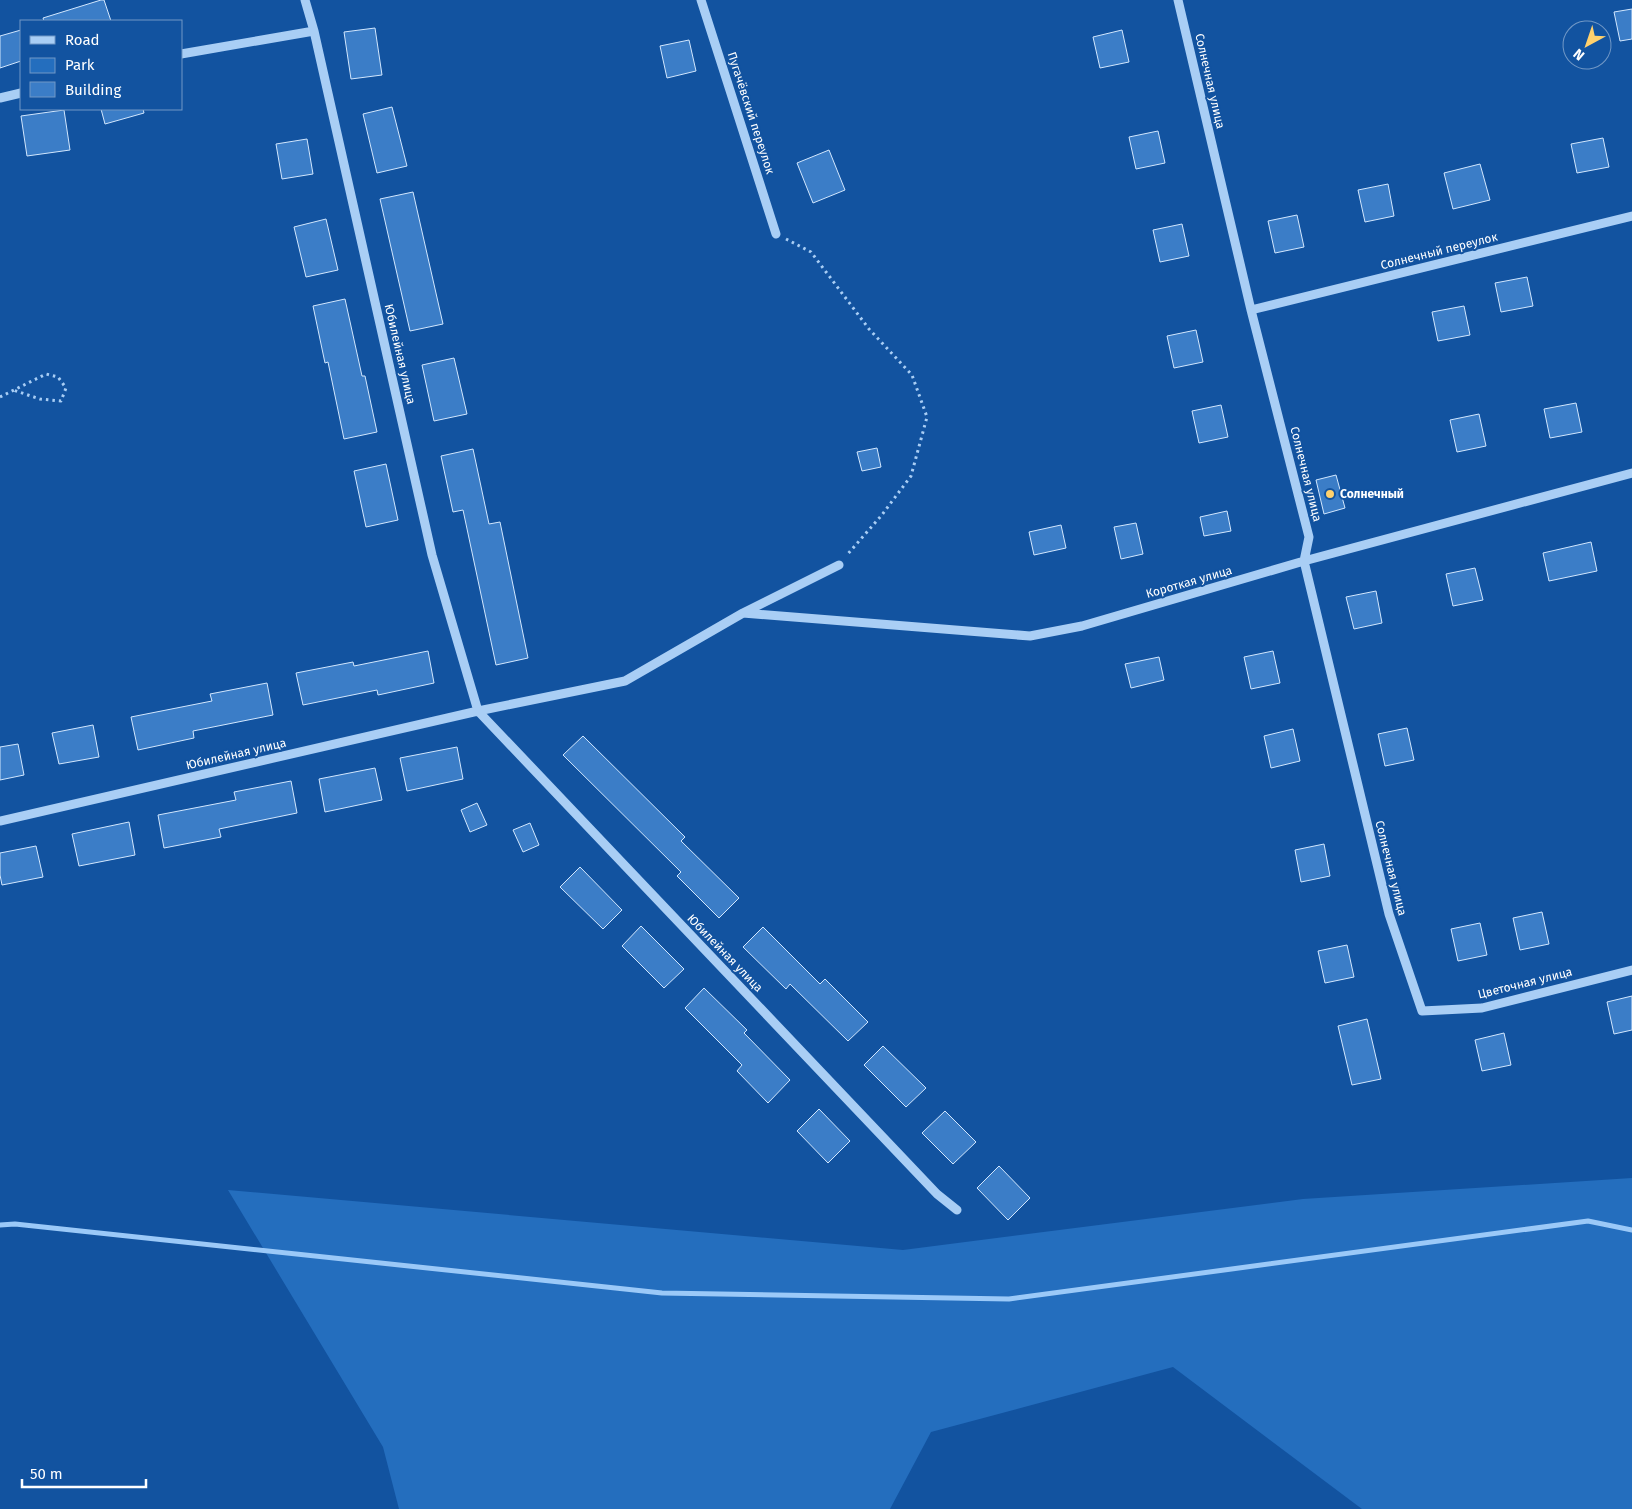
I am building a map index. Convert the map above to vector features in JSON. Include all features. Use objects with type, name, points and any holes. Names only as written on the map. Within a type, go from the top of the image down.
[{"type":"street","name":"Юбилейная улица","points":[[304,0],[314,31],[432,555],[478,711],[937,1194],[957,1210]]},
{"type":"street","name":"Пугачёвский переулок","points":[[701,0],[776,234]]},
{"type":"street","name":"Солнечная улица","points":[[1178,0],[1251,310],[1310,537],[1304,561],[1389,914],[1422,1011]]},
{"type":"street","points":[[182,54],[314,31]]},
{"type":"street","points":[[0,98],[20,93]]},
{"type":"street","name":"Солнечный переулок","points":[[1251,310],[1632,216]]},
{"type":"street","name":"Короткая улица","points":[[743,613],[1030,636],[1082,626],[1304,561],[1632,473]]},
{"type":"street","name":"Юбилейная улица","points":[[0,821],[478,711],[625,681],[743,613],[839,565]]},
{"type":"street","name":"Цветочная улица","points":[[1422,1011],[1482,1008],[1632,970]]},
{"type":"path","points":[[776,234],[811,252],[870,329],[912,375],[927,417],[911,476],[881,516],[839,565]]},
{"type":"path","points":[[0,396],[46,374],[58,377],[66,388],[61,401],[40,399],[13,390]]},
{"type":"green space","points":[[1632,1178],[1632,1509],[1362,1509],[1173,1367],[931,1432],[890,1509],[399,1509],[383,1447],[228,1190],[903,1250],[1303,1199]]},
{"type":"building","points":[[104,0],[111,20],[44,20],[43,18]]},
{"type":"building","points":[[1632,9],[1632,39],[1620,41],[1614,12]]},
{"type":"building","points":[[375,28],[382,75],[351,79],[344,32]]},
{"type":"building","points":[[20,30],[20,61],[0,68],[0,36]]},
{"type":"building","points":[[1122,30],[1129,62],[1100,68],[1093,37]]},
{"type":"building","points":[[689,40],[696,71],[667,78],[660,46]]},
{"type":"building","points":[[392,107],[407,166],[377,173],[363,114]]},
{"type":"building","points":[[64,110],[70,150],[27,156],[21,116]]},
{"type":"building","points":[[101,110],[143,110],[144,113],[105,124]]},
{"type":"building","points":[[1158,131],[1165,163],[1136,169],[1129,137]]},
{"type":"building","points":[[1603,138],[1609,167],[1577,173],[1571,144]]},
{"type":"building","points":[[307,139],[313,174],[282,179],[276,144]]},
{"type":"building","points":[[829,150],[845,190],[813,203],[797,163]]},
{"type":"building","points":[[1480,164],[1490,200],[1453,209],[1444,173]]},
{"type":"building","points":[[1388,184],[1394,216],[1365,222],[1358,190]]},
{"type":"building","points":[[413,192],[443,324],[410,331],[380,199]]},
{"type":"building","points":[[1297,215],[1304,247],[1275,253],[1268,221]]},
{"type":"building","points":[[326,219],[338,270],[306,277],[294,227]]},
{"type":"building","points":[[1182,224],[1189,256],[1160,262],[1153,230]]},
{"type":"building","points":[[1527,277],[1533,306],[1501,312],[1495,283]]},
{"type":"building","points":[[345,299],[377,432],[344,439],[328,362],[325,363],[313,306]]},
{"type":"building","points":[[1464,306],[1470,335],[1438,341],[1432,312]]},
{"type":"building","points":[[1196,330],[1203,362],[1174,368],[1167,336]]},
{"type":"building","points":[[454,358],[467,414],[434,421],[422,365]]},
{"type":"building","points":[[1576,403],[1582,432],[1550,438],[1544,409]]},
{"type":"building","points":[[1221,405],[1228,437],[1199,443],[1192,411]]},
{"type":"building","points":[[1479,414],[1486,446],[1457,452],[1450,420]]},
{"type":"building","points":[[877,448],[881,467],[862,471],[857,452]]},
{"type":"building","points":[[473,449],[489,524],[500,522],[528,658],[496,665],[463,510],[453,512],[441,456]]},
{"type":"building","points":[[386,464],[398,520],[366,527],[354,471]]},
{"type":"building","name":"Солнечный","points":[[1336,475],[1345,508],[1324,514],[1316,480]]},
{"type":"building","points":[[1227,511],[1231,531],[1204,536],[1200,517]]},
{"type":"building","points":[[1136,523],[1143,554],[1121,559],[1114,527]]},
{"type":"building","points":[[1061,525],[1066,548],[1034,555],[1029,532]]},
{"type":"building","points":[[1591,542],[1597,571],[1549,581],[1543,553]]},
{"type":"building","points":[[1475,568],[1483,600],[1453,606],[1446,574]]},
{"type":"building","points":[[1376,591],[1382,623],[1354,629],[1346,597]]},
{"type":"building","points":[[428,651],[434,683],[378,695],[377,690],[303,705],[296,673],[353,662],[354,666]]},
{"type":"building","points":[[1273,651],[1280,683],[1251,689],[1244,657]]},
{"type":"building","points":[[1159,657],[1164,680],[1131,688],[1125,664]]},
{"type":"building","points":[[267,683],[273,715],[193,731],[194,738],[138,750],[131,717],[212,701],[210,694]]},
{"type":"building","points":[[93,725],[99,757],[59,764],[52,733]]},
{"type":"building","points":[[1407,728],[1414,760],[1385,766],[1378,734]]},
{"type":"building","points":[[1293,729],[1300,761],[1271,768],[1264,736]]},
{"type":"building","points":[[583,736],[685,837],[681,841],[739,898],[719,918],[677,876],[681,872],[563,755]]},
{"type":"building","points":[[18,744],[24,775],[0,780],[0,747]]},
{"type":"building","points":[[457,747],[463,779],[407,791],[400,758]]},
{"type":"building","points":[[375,768],[382,800],[325,812],[319,779]]},
{"type":"building","points":[[291,781],[297,813],[219,829],[221,837],[164,848],[158,815],[236,800],[234,792]]},
{"type":"building","points":[[477,803],[487,825],[470,832],[461,810]]},
{"type":"building","points":[[129,822],[135,855],[79,866],[72,834]]},
{"type":"building","points":[[530,823],[539,845],[523,852],[513,830]]},
{"type":"building","points":[[1324,844],[1330,876],[1301,882],[1295,850]]},
{"type":"building","points":[[36,846],[43,877],[2,885],[0,853]]},
{"type":"building","points":[[580,867],[622,910],[603,929],[560,887]]},
{"type":"building","points":[[1542,912],[1549,944],[1520,950],[1513,918]]},
{"type":"building","points":[[1480,923],[1487,955],[1458,961],[1451,929]]},
{"type":"building","points":[[641,926],[684,969],[664,988],[622,946]]},
{"type":"building","points":[[763,927],[820,984],[825,979],[868,1022],[848,1041],[790,984],[786,989],[743,947]]},
{"type":"building","points":[[1347,945],[1354,977],[1325,983],[1318,951]]},
{"type":"building","points":[[704,988],[747,1030],[744,1033],[790,1080],[768,1103],[737,1071],[742,1065],[685,1008]]},
{"type":"building","points":[[1632,996],[1632,1030],[1614,1034],[1607,1002]]},
{"type":"building","points":[[1367,1019],[1381,1079],[1352,1085],[1338,1026]]},
{"type":"building","points":[[1504,1033],[1511,1065],[1482,1071],[1475,1040]]},
{"type":"building","points":[[883,1046],[926,1088],[906,1107],[864,1065]]},
{"type":"building","points":[[819,1109],[850,1141],[828,1163],[797,1131]]},
{"type":"building","points":[[945,1111],[976,1142],[953,1164],[922,1133]]},
{"type":"building","points":[[999,1166],[1030,1198],[1008,1220],[977,1188]]},
{"type":"waterway","points":[[0,1225],[15,1224],[662,1293],[1009,1299],[1588,1221],[1632,1230]]},
{"type":"place","name":"Солнечный","points":[[1330,494]]}]
